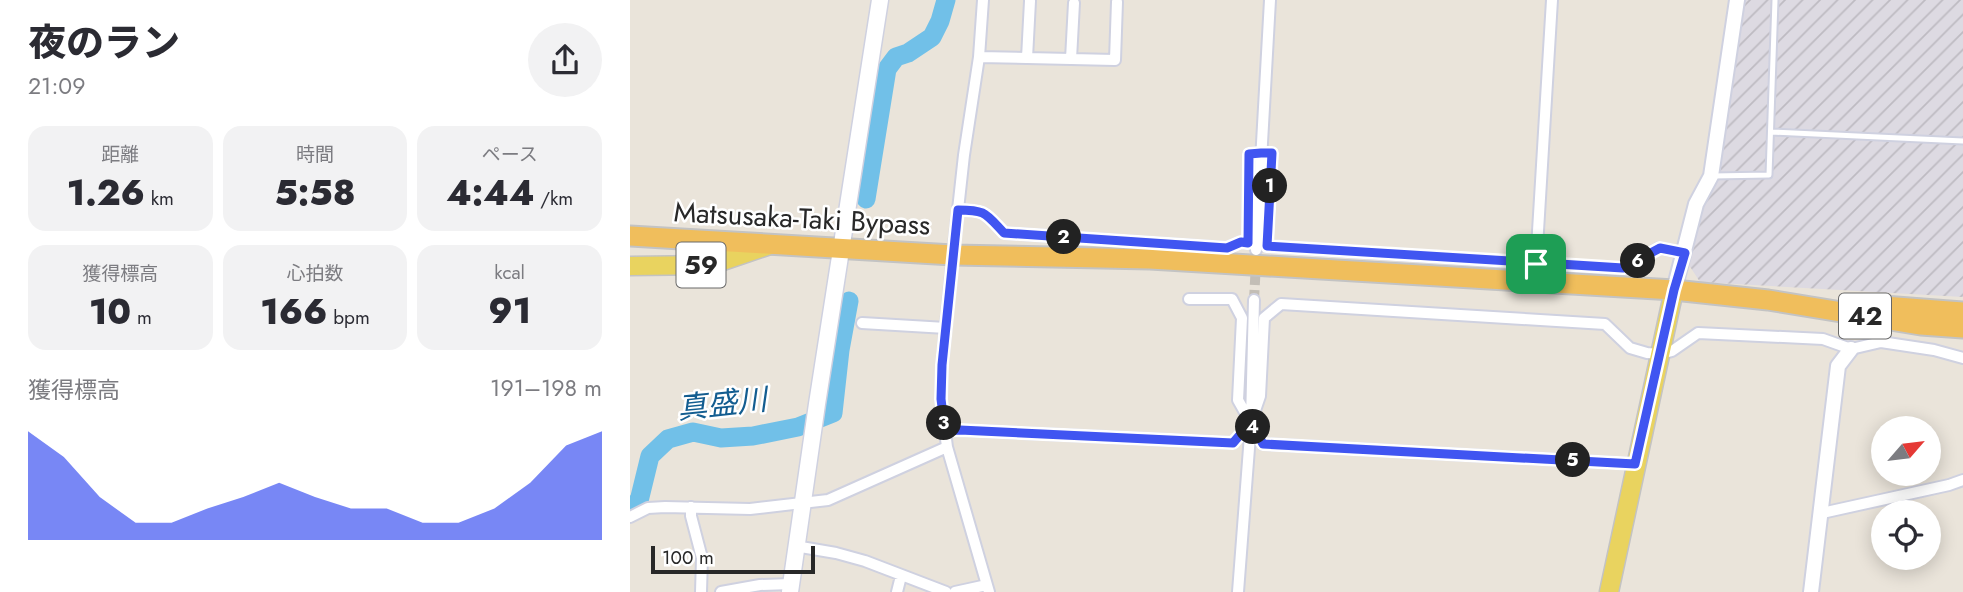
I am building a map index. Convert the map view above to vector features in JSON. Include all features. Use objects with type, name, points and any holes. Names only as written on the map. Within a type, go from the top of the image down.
[{"type":"highway","name":"Matsusaka-Taki Bypass","points":[[630,236],[953,254],[1150,259],[1674,290],[1768,300],[1963,312]]},
{"type":"highway","name":"Matsusaka-Taki Bypass","points":[[1768,300],[1921,325],[1963,328]]},
{"type":"main road","points":[[790,588],[880,0]]},
{"type":"main road","name":"59","points":[[630,267],[711,265],[770,245]]},
{"type":"main road","points":[[1609,592],[1674,290]]},
{"type":"street","points":[[954,592],[988,588],[947,447],[941,399],[953,254],[979,57],[983,0]]},
{"type":"street","points":[[1256,250],[1270,0]]},
{"type":"street","points":[[1536,264],[1552,0]]},
{"type":"street","points":[[1674,290],[1696,204],[1711,176],[1737,0]]},
{"type":"street","points":[[1027,58],[1030,1]]},
{"type":"street","points":[[979,57],[1115,60],[1117,2]]},
{"type":"street","points":[[1071,59],[1074,3]]},
{"type":"street","points":[[958,210],[980,210],[1004,233],[1227,248],[1241,242],[1248,243],[1249,154],[1272,153],[1267,246],[1623,268],[1660,248],[1685,253]]},
{"type":"street","points":[[1189,299],[1232,299],[1242,318],[1238,400],[1263,444],[1635,464]]},
{"type":"street","points":[[1238,592],[1251,422],[1254,300]]},
{"type":"street","points":[[945,431],[1233,443],[1251,422],[1260,396],[1264,318],[1281,304],[1605,324],[1630,348],[1647,353],[1661,354],[1672,351],[1698,333],[1822,339],[1851,349],[1881,342],[1934,350],[1963,358]]},
{"type":"street","points":[[862,323],[946,328]]},
{"type":"street","points":[[1811,592],[1838,366],[1851,349]]},
{"type":"street","points":[[630,517],[648,508],[750,509],[828,500],[947,447]]},
{"type":"street","points":[[1822,513],[1963,480]]},
{"type":"street","points":[[691,507],[702,558],[701,592]]},
{"type":"street","points":[[795,546],[858,559],[946,592]]},
{"type":"street","points":[[897,592],[901,576]]},
{"type":"street","points":[[721,592],[760,586],[790,588]]},
{"type":"lane","points":[[1711,176],[1769,175],[1775,0]]},
{"type":"lane","points":[[1772,132],[1963,141]]},
{"type":"shaded area","points":[[1742,0],[1963,0],[1963,297],[1700,282],[1687,262]]},
{"type":"waterway","name":"真盛川","points":[[866,199],[887,69],[896,57],[908,53],[932,37],[946,0]]},
{"type":"waterway","name":"真盛川","points":[[630,507],[639,501],[650,456],[668,439],[693,432],[721,438],[753,436],[798,427],[833,413],[849,301]]},
{"type":"tunnel","points":[[1254,300],[1256,263]]},
{"type":"route","points":[[1272,153],[1267,246],[1536,264],[1623,268],[1660,248],[1685,253],[1674,290],[1635,464],[1263,444],[1251,422],[1233,443],[945,431],[941,399],[942,365],[958,210],[980,210],[986,213],[1004,233],[1227,248],[1241,242],[1248,243],[1249,154],[1272,153]]}]
